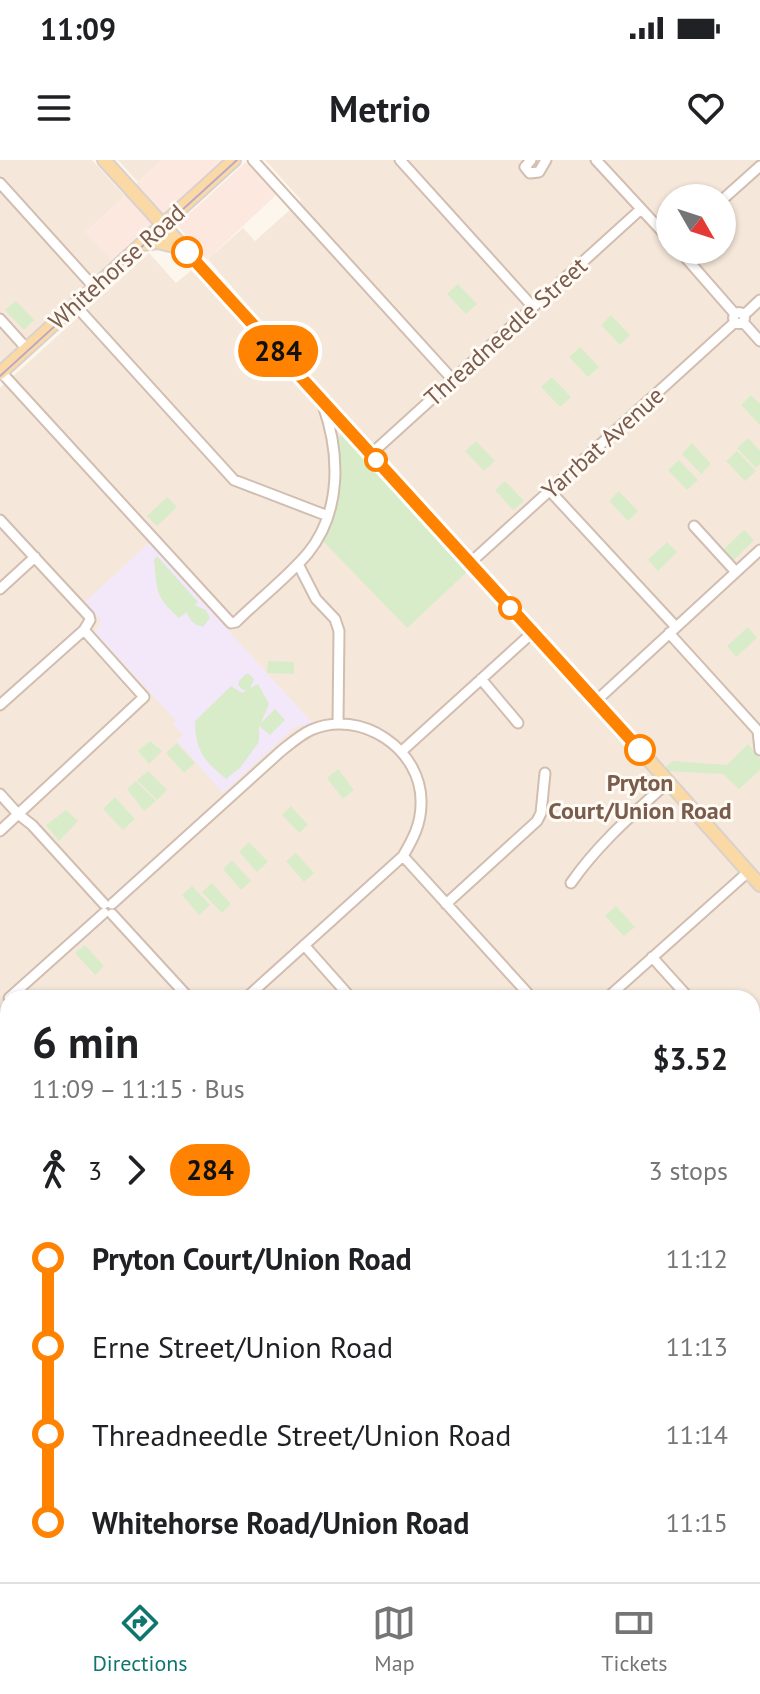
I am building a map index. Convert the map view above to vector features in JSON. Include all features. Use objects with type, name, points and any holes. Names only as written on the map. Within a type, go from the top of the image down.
[{"type":"main road","points":[[104,160],[760,885]]},
{"type":"main road","name":"Whitehorse Road","points":[[1,373],[234,160]]},
{"type":"main road","points":[[142,244],[158,242],[185,249]]},
{"type":"street","points":[[253,160],[453,380]]},
{"type":"street","points":[[400,160],[533,307]]},
{"type":"street","points":[[531,160],[525,167],[530,173],[539,172],[546,160]]},
{"type":"street","points":[[596,160],[656,225]]},
{"type":"street","points":[[736,187],[760,166]]},
{"type":"street","points":[[0,183],[94,287]]},
{"type":"street","name":"Threadneedle Street","points":[[371,454],[641,209]]},
{"type":"street","points":[[691,264],[760,341]]},
{"type":"street","name":"Yarrbat Avenue","points":[[470,563],[760,300]]},
{"type":"street","points":[[75,305],[234,480],[328,516]]},
{"type":"street","points":[[0,319],[27,349]]},
{"type":"street","points":[[1,373],[231,623],[236,622],[310,551],[328,516],[336,470],[333,440],[321,398]]},
{"type":"street","points":[[333,440],[339,432],[351,432]]},
{"type":"street","points":[[550,491],[758,731],[760,750]]},
{"type":"street","points":[[0,520],[89,616],[89,625],[0,705]]},
{"type":"street","points":[[694,526],[736,572]]},
{"type":"street","points":[[596,701],[760,550]]},
{"type":"street","points":[[0,589],[35,557]]},
{"type":"street","points":[[298,564],[316,599],[335,619],[339,631],[338,723]]},
{"type":"street","points":[[0,831],[144,697],[84,630]]},
{"type":"street","points":[[402,751],[532,633]]},
{"type":"street","points":[[481,679],[518,723]]},
{"type":"street","points":[[17,990],[280,752],[312,729],[338,723],[365,727],[402,751],[420,787],[422,802],[419,824],[403,856],[255,990]]},
{"type":"street","points":[[446,904],[537,821],[541,813],[545,773]]},
{"type":"street","points":[[571,883],[628,817],[668,782]]},
{"type":"street","points":[[0,794],[182,990]]},
{"type":"street","points":[[403,856],[525,990]]},
{"type":"street","points":[[616,990],[748,872]]},
{"type":"street","points":[[304,945],[344,990]]},
{"type":"street","points":[[652,957],[682,990]]},
{"type":"shaded area","points":[[0,160],[92,160],[125,196],[86,232],[112,260],[0,362]]},
{"type":"shaded area","points":[[118,160],[162,160],[138,182]]},
{"type":"shaded area","points":[[162,160],[225,160],[164,216],[135,185]]},
{"type":"shaded area","points":[[265,160],[760,160],[760,877],[318,387],[208,259],[243,228],[255,241],[301,200]]},
{"type":"shaded area","points":[[246,162],[276,195],[207,260],[177,225]]},
{"type":"shaded area","points":[[127,194],[155,224],[113,262],[86,232]]},
{"type":"shaded area","points":[[149,253],[176,283],[193,269],[760,892],[760,990],[0,990],[0,388]]},
{"type":"shaded area","points":[[151,541],[315,726],[294,728],[223,793],[177,741],[183,735],[173,724],[176,721],[95,632],[100,619],[85,602]]},
{"type":"green space","points":[[458,284],[477,304],[466,314],[447,294]]},
{"type":"green space","points":[[16,301],[34,320],[24,330],[5,310]]},
{"type":"green space","points":[[611,315],[630,335],[620,345],[601,325]]},
{"type":"green space","points":[[580,347],[599,367],[588,377],[569,357]]},
{"type":"green space","points":[[552,377],[571,397],[560,407],[541,387]]},
{"type":"green space","points":[[751,395],[760,404],[760,425],[741,405]]},
{"type":"green space","points":[[342,433],[349,437],[467,572],[407,628],[322,540],[339,490],[341,465],[337,439]]},
{"type":"green space","points":[[748,438],[760,451],[760,464],[756,468],[737,448]]},
{"type":"green space","points":[[476,441],[495,461],[484,471],[465,451]]},
{"type":"green space","points":[[692,443],[711,464],[701,474],[682,454]]},
{"type":"green space","points":[[737,451],[756,471],[745,481],[726,461]]},
{"type":"green space","points":[[679,460],[698,480],[687,490],[668,470]]},
{"type":"green space","points":[[505,481],[524,501],[513,510],[495,490]]},
{"type":"green space","points":[[619,491],[638,511],[628,521],[609,501]]},
{"type":"green space","points":[[167,497],[177,507],[157,526],[147,516]]},
{"type":"green space","points":[[744,530],[754,540],[734,560],[724,549]]},
{"type":"green space","points":[[667,542],[677,552],[658,571],[648,560]]},
{"type":"green space","points":[[157,556],[198,602],[195,605],[206,610],[210,618],[203,627],[192,622],[187,612],[179,618],[161,598],[154,560]]},
{"type":"green space","points":[[748,627],[757,638],[736,657],[727,646]]},
{"type":"green space","points":[[268,661],[294,662],[294,674],[267,673]]},
{"type":"green space","points":[[246,674],[254,679],[250,688],[258,684],[269,704],[261,723],[275,709],[285,720],[270,735],[259,726],[259,742],[240,768],[226,779],[202,754],[195,721],[231,686],[242,693],[247,690],[238,685]]},
{"type":"green space","points":[[150,741],[162,751],[149,764],[138,751]]},
{"type":"green space","points":[[177,743],[195,763],[184,773],[166,753]]},
{"type":"green space","points":[[748,744],[760,759],[760,770],[739,789],[723,774],[663,769],[673,761],[727,765]]},
{"type":"green space","points":[[338,769],[354,790],[343,799],[327,778]]},
{"type":"green space","points":[[148,771],[167,790],[157,800],[137,780]]},
{"type":"green space","points":[[136,781],[156,801],[144,811],[127,789]]},
{"type":"green space","points":[[115,797],[135,819],[123,830],[103,809]]},
{"type":"green space","points":[[291,806],[308,825],[299,833],[282,815]]},
{"type":"green space","points":[[66,810],[78,821],[59,841],[46,825]]},
{"type":"green space","points":[[249,842],[268,862],[257,872],[239,852]]},
{"type":"green space","points":[[296,853],[314,873],[304,882],[286,861]]},
{"type":"green space","points":[[232,860],[251,881],[241,890],[223,869]]},
{"type":"green space","points":[[212,883],[231,904],[222,913],[202,892]]},
{"type":"green space","points":[[192,886],[210,905],[199,915],[182,895]]},
{"type":"green space","points":[[616,906],[635,927],[624,936],[605,916]]},
{"type":"green space","points":[[85,945],[104,966],[95,975],[75,953]]},
{"type":"tram line","points":[[0,376],[237,160]]},
{"type":"bus line","name":"284","points":[[187,252],[640,750]]},
{"type":"place","name":"Pryton Court/Union Road","points":[[640,750]]}]
